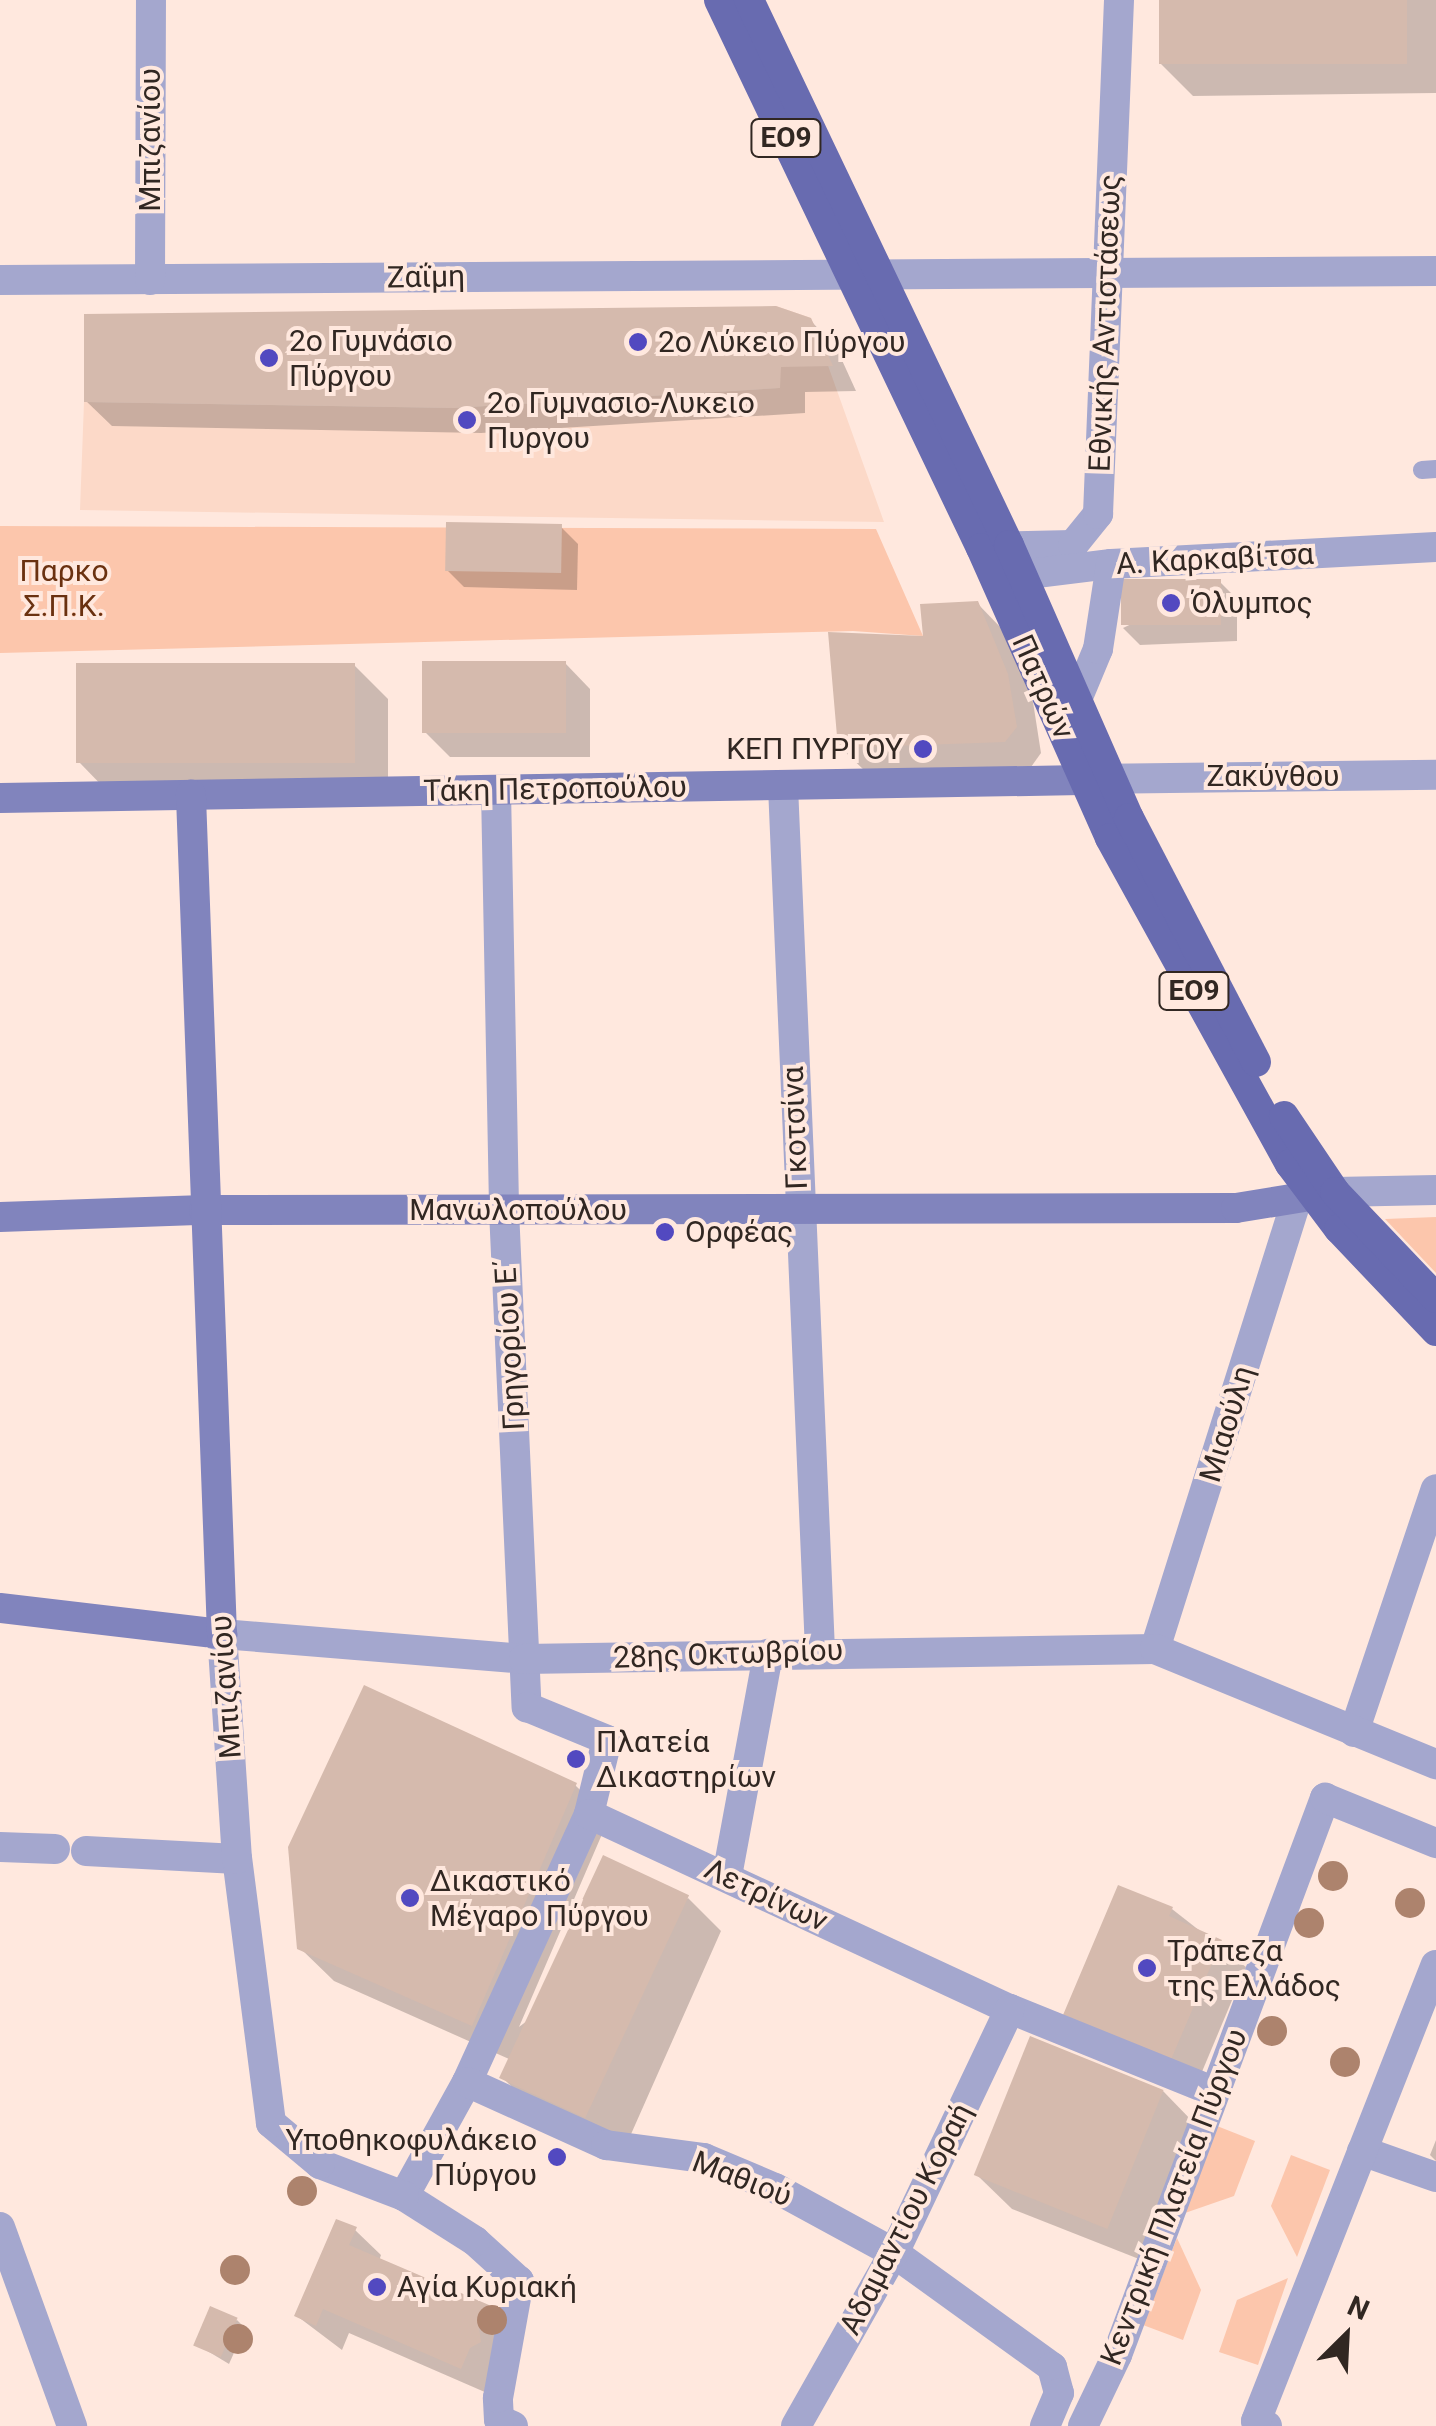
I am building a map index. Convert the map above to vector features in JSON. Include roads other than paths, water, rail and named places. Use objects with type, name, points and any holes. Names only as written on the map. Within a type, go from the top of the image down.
[{"type":"main road","name":"Πατρών","points":[[719,0],[867,276]]},
{"type":"main road","name":"Πατρών","points":[[748,0],[867,276],[1001,561],[1096,778],[1315,1197],[1436,1331]]},
{"type":"main road","name":"Πατρών","points":[[1001,561],[1078,697],[1096,778]]},
{"type":"main road","name":"Τάκη Πετροπούλου","points":[[0,798],[1096,778]]},
{"type":"main road","name":"Μπιζανίου","points":[[191,795],[222,1634]]},
{"type":"main road","name":"Πατρών","points":[[1315,1197],[1436,1298]]},
{"type":"main road","name":"Μανωλοπούλου","points":[[0,1216],[204,1210],[1236,1208],[1315,1197]]},
{"type":"main road","name":"28ης Οκτωβρίου","points":[[0,1608],[222,1634]]},
{"type":"street","name":"Μπιζανίου","points":[[150,280],[151,0]]},
{"type":"street","name":"Εθνικής Αντιστάσεως","points":[[1001,561],[1072,544],[1098,514],[1104,277],[1119,0]]},
{"type":"street","name":"Ζαΐμη","points":[[0,280],[1104,277],[1436,271]]},
{"type":"street","name":"Α. Καρκαβίτσα","points":[[1001,561],[1111,564],[1436,547]]},
{"type":"street","points":[[1078,697],[1098,648],[1111,564]]},
{"type":"street","name":"Ζακύνθου","points":[[1096,778],[1436,775]]},
{"type":"street","name":"Γκοτσίνα","points":[[783,786],[798,1210],[820,1650]]},
{"type":"street","name":"Γρηγορίου Ε΄","points":[[496,790],[504,1210],[527,1707],[607,1740],[588,1814]]},
{"type":"street","points":[[1315,1197],[1436,1190]]},
{"type":"street","name":"Μιαούλη","points":[[1155,1649],[1315,1197]]},
{"type":"street","points":[[1354,1732],[1436,1489]]},
{"type":"street","name":"Μπιζανίου","points":[[222,1634],[238,1859],[271,2123],[320,2164],[404,2196],[475,2241],[519,2281],[498,2398],[498,2420],[512,2426]]},
{"type":"street","name":"28ης Οκτωβρίου","points":[[222,1634],[524,1659],[820,1650],[1155,1649],[1436,1764]]},
{"type":"street","points":[[727,1876],[768,1654]]},
{"type":"street","name":"Κεντρική Πλατεία Πύργου","points":[[1083,2426],[1117,2355],[1325,1798],[1436,1843]]},
{"type":"street","points":[[404,2196],[467,2082],[588,1814]]},
{"type":"street","name":"Λετρίνων","points":[[588,1814],[1010,2009],[1215,2092]]},
{"type":"street","points":[[0,1847],[54,1849]]},
{"type":"street","points":[[86,1852],[238,1859]]},
{"type":"street","points":[[1267,2426],[1256,2420],[1436,1964]]},
{"type":"street","name":"Αδαμαντίου Κοραή","points":[[796,2426],[894,2254],[1010,2009]]},
{"type":"street","name":"Μαθιού","points":[[467,2082],[606,2145],[719,2164],[894,2254],[1052,2366],[1059,2393],[1045,2426]]},
{"type":"street","points":[[1362,2151],[1436,2177]]},
{"type":"street","points":[[0,2227],[72,2426]]},
{"type":"place","name":"2ο Λύκειο Πύργου","points":[[638,342]]},
{"type":"place","name":"2ο Γυμνάσιο Πύργου","points":[[269,358]]},
{"type":"place","name":"2ο Γυμνασιο-Λυκειο Πυργου","points":[[467,420]]},
{"type":"place","name":"Όλυμπος","points":[[1171,603]]},
{"type":"place","name":"ΚΕΠ ΠΥΡΓΟΥ","points":[[923,749]]},
{"type":"place","name":"Ορφέας","points":[[665,1232]]},
{"type":"place","name":"Πλατεία Δικαστηρίων","points":[[576,1759]]},
{"type":"place","name":"Δικαστικό Μέγαρο Πύργου","points":[[410,1898]]},
{"type":"place","name":"Τράπεζα της Ελλάδος","points":[[1147,1968]]},
{"type":"place","name":"Υποθηκοφυλάκειο Πύργου","points":[[557,2157]]},
{"type":"place","name":"Αγία Κυριακή","points":[[377,2287]]},
{"type":"park label","name":"Παρκο Σ.Π.Κ.","points":[[64,588]]}]
